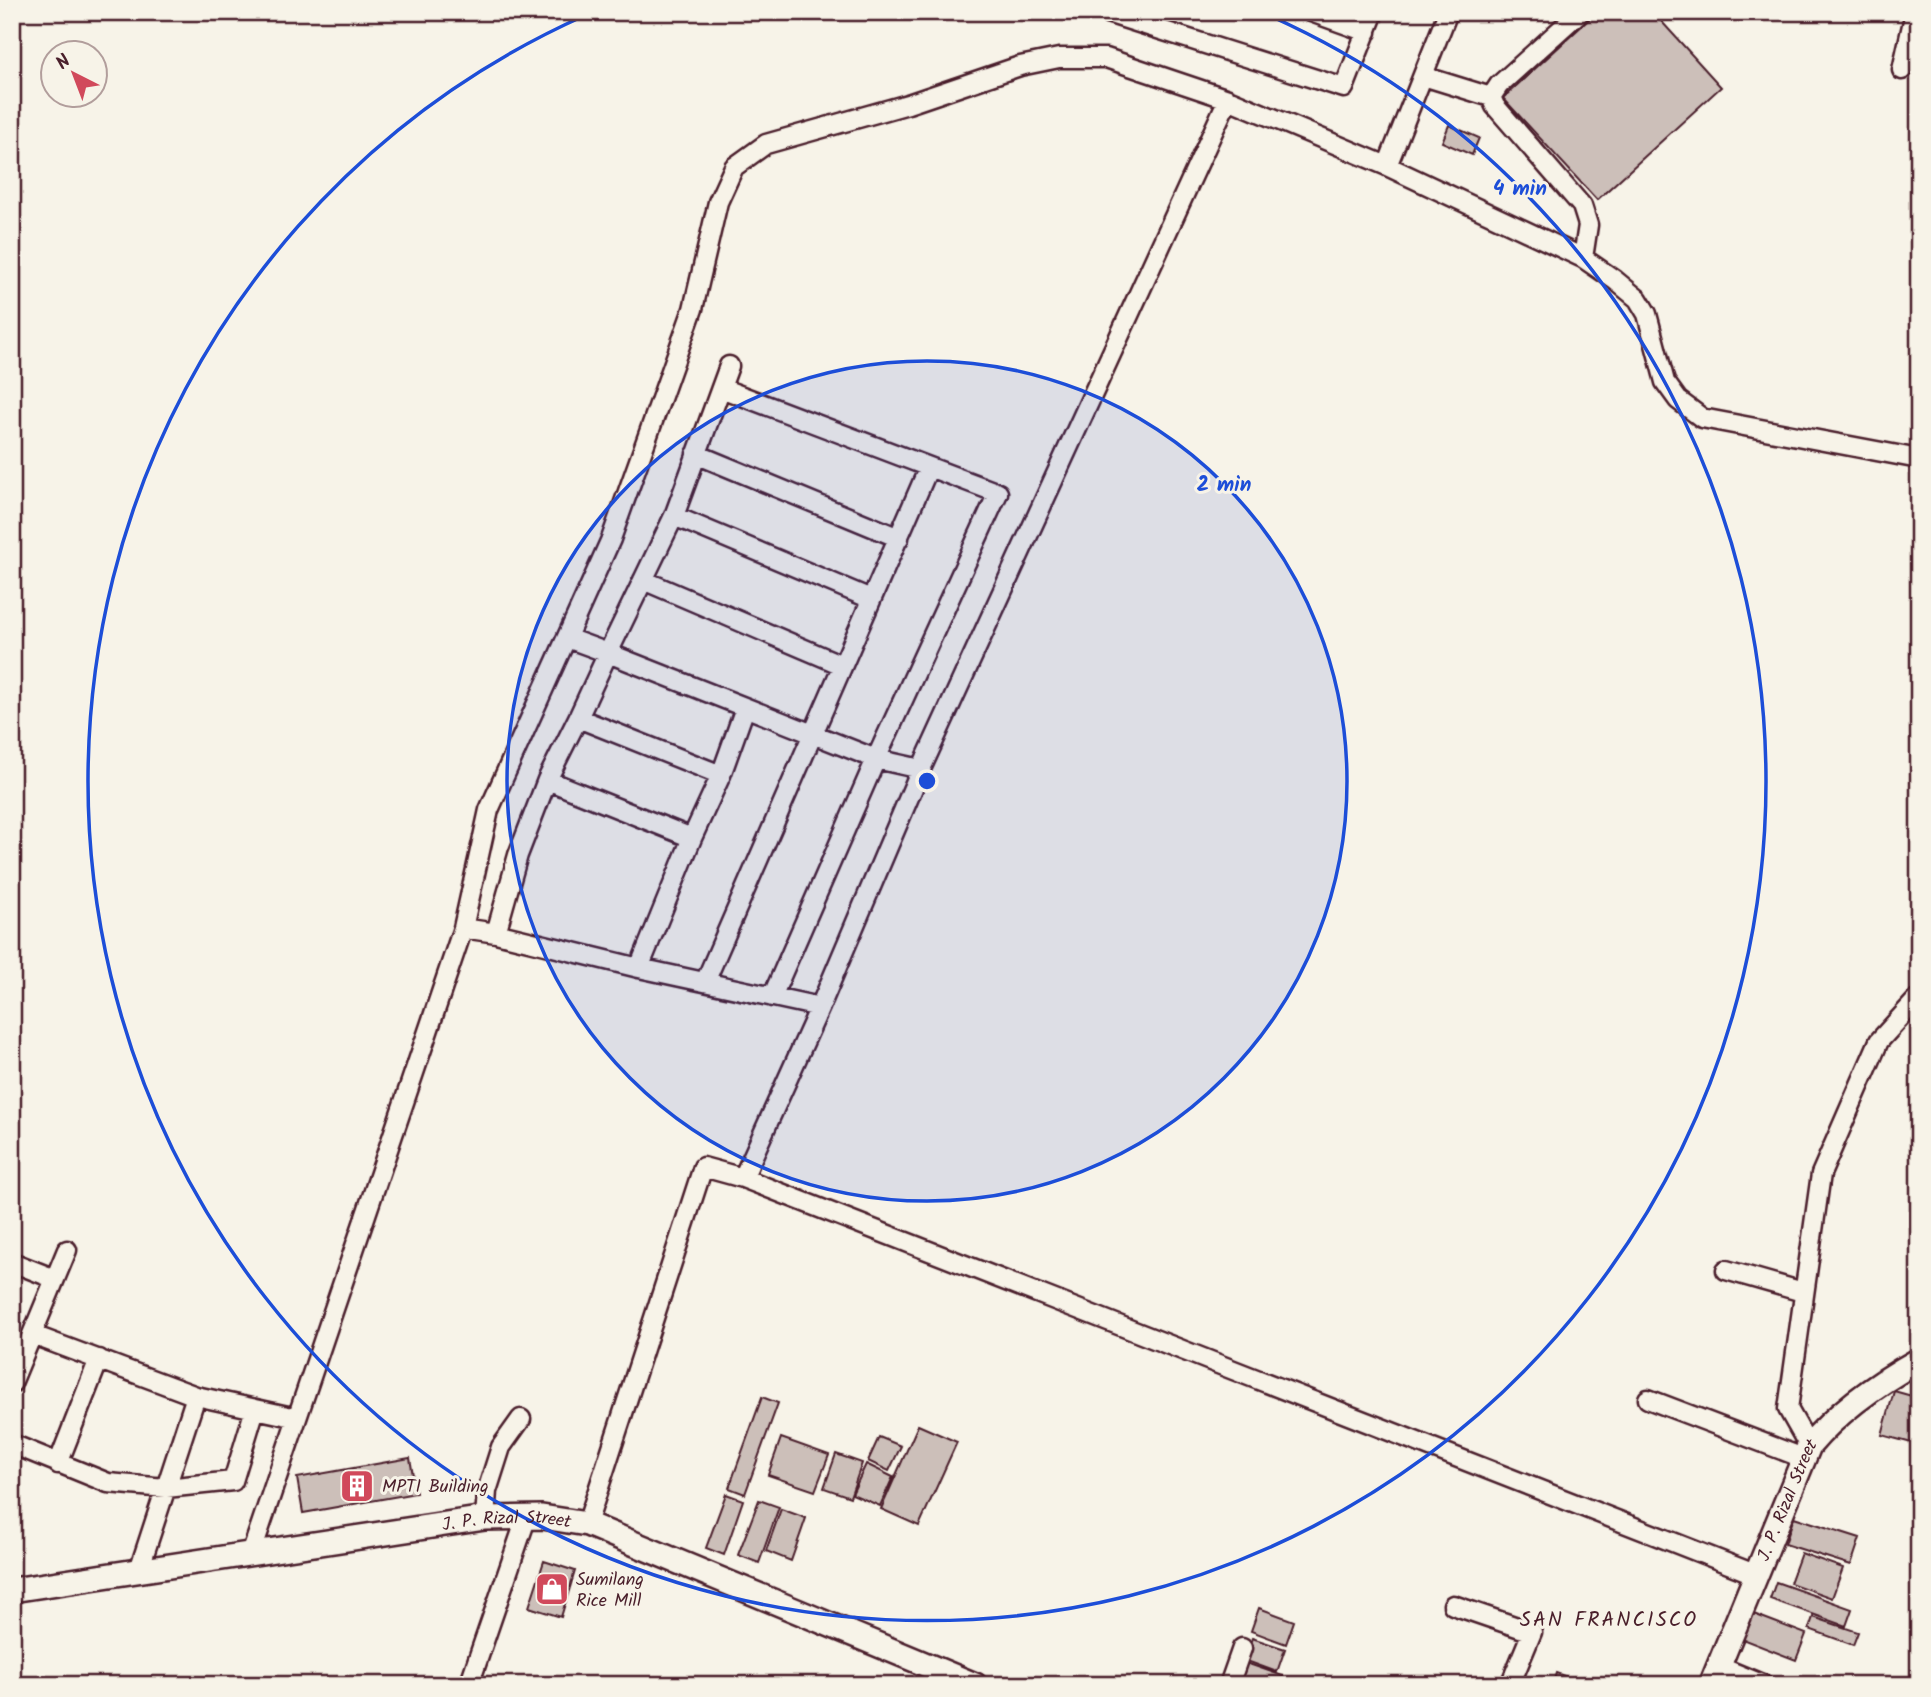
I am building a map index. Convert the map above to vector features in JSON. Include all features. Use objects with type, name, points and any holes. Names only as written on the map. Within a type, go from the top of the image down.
[{"type":"main road","name":"J. P. Rizal Street","points":[[1715,1675],[1806,1452],[1822,1430],[1842,1411],[1919,1360]]},
{"type":"main road","name":"J. P. Rizal Street","points":[[12,1590],[485,1518],[542,1517],[587,1524],[975,1685]]},
{"type":"street","points":[[1104,12],[1344,88],[1374,12]]},
{"type":"street","points":[[1311,12],[1367,32]]},
{"type":"street","points":[[1387,166],[1448,12]]},
{"type":"street","points":[[1580,12],[1499,85],[1492,97],[1494,106],[1582,206],[1588,225],[1583,258]]},
{"type":"street","points":[[1902,70],[1915,12]]},
{"type":"street","points":[[251,1554],[463,928],[489,810],[611,539],[693,309],[718,202],[734,167],[766,144],[908,104],[1020,66],[1059,58],[1106,58],[1228,99],[1387,166],[1583,258],[1637,299],[1647,314],[1665,382],[1678,400],[1702,418],[1919,459]]},
{"type":"street","points":[[1423,76],[1492,97]]},
{"type":"street","points":[[743,1178],[820,1007],[921,769],[1228,99]]},
{"type":"street","points":[[496,933],[518,855],[547,780],[674,516],[729,366]]},
{"type":"street","points":[[721,388],[998,493],[772,997]]},
{"type":"street","points":[[696,454],[899,538]]},
{"type":"street","points":[[705,982],[929,467]]},
{"type":"street","points":[[674,516],[871,599]]},
{"type":"street","points":[[643,580],[842,665]]},
{"type":"street","points":[[567,638],[876,760],[921,769]]},
{"type":"street","points":[[639,968],[721,775],[744,708]]},
{"type":"street","points":[[578,718],[721,775]]},
{"type":"street","points":[[547,780],[692,838]]},
{"type":"street","points":[[463,928],[496,933],[639,968],[820,1007]]},
{"type":"street","points":[[1806,1452],[1788,1409],[1821,1174],[1879,1041],[1919,997]]},
{"type":"street","points":[[587,1524],[703,1167],[743,1178],[1757,1575]]},
{"type":"street","points":[[12,1383],[67,1250]]},
{"type":"street","points":[[12,1262],[55,1279]]},
{"type":"street","points":[[1726,1270],[1803,1292]]},
{"type":"street","points":[[33,1335],[196,1396],[298,1419]]},
{"type":"street","points":[[58,1464],[99,1359]]},
{"type":"street","points":[[139,1570],[196,1396]]},
{"type":"street","points":[[1648,1399],[1806,1452]]},
{"type":"street","points":[[12,1444],[108,1483],[166,1488],[233,1481],[256,1409]]},
{"type":"street","points":[[485,1518],[487,1491],[501,1447],[521,1419]]},
{"type":"street","points":[[469,1685],[527,1516]]},
{"type":"street","points":[[1453,1605],[1532,1632],[1510,1685]]},
{"type":"street","points":[[1228,1685],[1242,1648]]},
{"type":"street","points":[[1715,1675],[1764,1685]]},
{"type":"building","points":[[1597,12],[1653,12],[1721,87],[1597,200],[1503,98]]},
{"type":"building","points":[[1449,125],[1479,138],[1472,155],[1442,142]]},
{"type":"building","points":[[1894,1391],[1919,1398],[1919,1445],[1882,1435]]},
{"type":"building","points":[[762,1397],[778,1403],[745,1494],[729,1488]]},
{"type":"building","points":[[918,1425],[957,1442],[919,1526],[881,1509]]},
{"type":"building","points":[[879,1437],[901,1446],[889,1471],[868,1461]]},
{"type":"building","points":[[781,1438],[829,1455],[815,1491],[768,1475]]},
{"type":"building","points":[[836,1454],[862,1463],[850,1497],[824,1488]]},
{"type":"building","name":"MPTI Building","points":[[410,1458],[416,1493],[303,1513],[297,1478]]},
{"type":"building","points":[[866,1464],[893,1477],[880,1506],[852,1494]]},
{"type":"building","points":[[726,1494],[743,1500],[724,1555],[706,1548]]},
{"type":"building","points":[[759,1500],[779,1507],[759,1563],[738,1555]]},
{"type":"building","points":[[781,1509],[806,1518],[791,1561],[766,1551]]},
{"type":"building","points":[[1794,1517],[1860,1538],[1851,1565],[1785,1544]]},
{"type":"building","points":[[1801,1553],[1843,1568],[1832,1598],[1790,1583]]},
{"type":"building","name":"Sumilang Rice Mill","points":[[544,1561],[575,1571],[561,1617],[529,1607]]},
{"type":"building","points":[[1776,1582],[1852,1609],[1846,1626],[1770,1599]]},
{"type":"building","points":[[1259,1608],[1294,1621],[1286,1644],[1251,1631]]},
{"type":"building","points":[[1751,1613],[1806,1634],[1796,1660],[1742,1639]]},
{"type":"building","points":[[1813,1617],[1858,1632],[1853,1645],[1809,1629]]},
{"type":"building","points":[[1252,1638],[1285,1649],[1277,1672],[1244,1660]]},
{"type":"building","points":[[1246,1663],[1283,1676],[1280,1685],[1238,1685]]},
{"type":"building","points":[[1556,1673],[1584,1683],[1552,1685]]},
{"type":"place","name":"MPTI Building","points":[[357,1486]]},
{"type":"place","name":"Sumilang Rice Mill","points":[[552,1589]]},
{"type":"district","name":"SAN FRANCISCO","points":[[1609,1619]]}]
